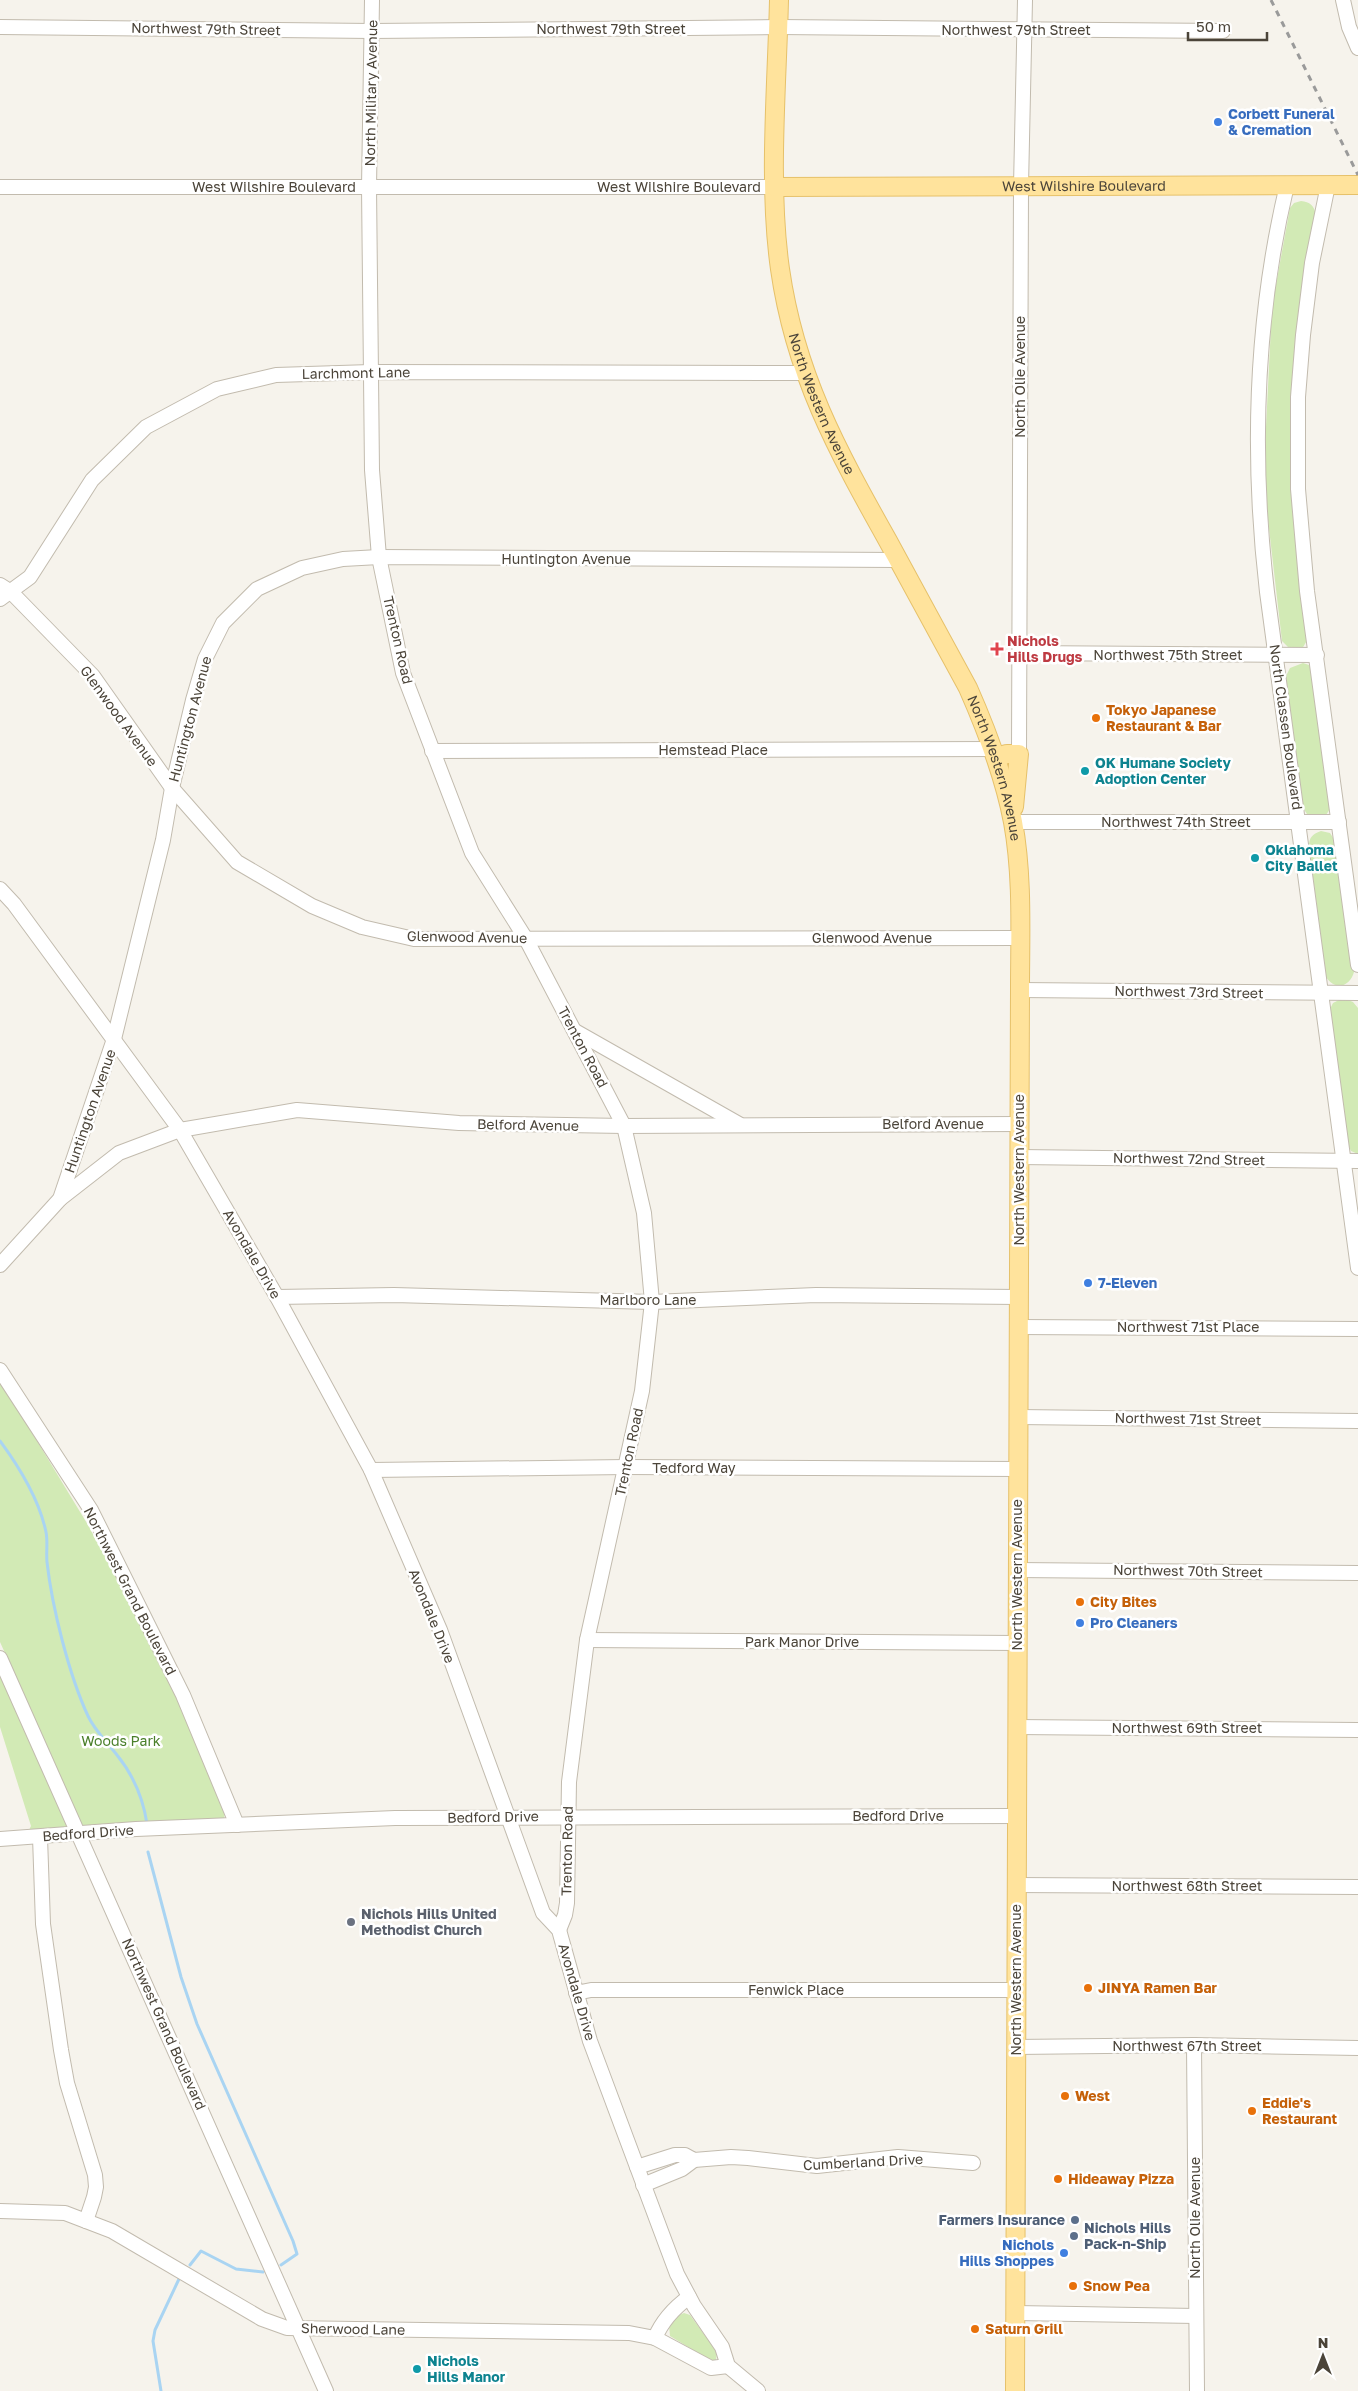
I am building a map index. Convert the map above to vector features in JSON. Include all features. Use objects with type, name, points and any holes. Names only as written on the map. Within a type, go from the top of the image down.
[{"type":"main road","name":"North Western Avenue","points":[[779,0],[775,187],[780,269],[787,307],[805,373],[836,448],[968,688],[994,753],[1013,822],[1020,897],[1015,2391]]},
{"type":"main road","name":"West Wilshire Boulevard","points":[[775,187],[1358,185]]},
{"type":"main road","points":[[994,753],[1019,754],[1013,822]]},
{"type":"street","name":"North Military Avenue","points":[[370,187],[372,0]]},
{"type":"street","name":"North Olie Avenue","points":[[1019,754],[1021,186],[1025,0]]},
{"type":"street","points":[[1343,0],[1349,27],[1358,48]]},
{"type":"street","name":"Northwest 79th Street","points":[[0,27],[372,31],[779,27],[1223,31]]},
{"type":"street","name":"North Classen Boulevard","points":[[1287,185],[1277,232],[1264,315],[1258,405],[1258,479],[1261,537],[1358,1268]]},
{"type":"street","points":[[1328,185],[1306,302],[1298,406],[1300,514],[1358,965]]},
{"type":"street","name":"West Wilshire Boulevard","points":[[0,187],[775,187]]},
{"type":"street","name":"Trenton Road","points":[[370,187],[372,470],[380,557],[403,673],[472,853],[526,939],[624,1126],[644,1213],[652,1302],[642,1391],[587,1640],[575,1726],[567,1816],[565,1915],[559,1930]]},
{"type":"street","name":"Larchmont Lane","points":[[4,592],[30,577],[92,480],[146,427],[217,389],[268,377],[371,372],[805,373]]},
{"type":"street","name":"Huntington Avenue","points":[[0,1265],[60,1199],[114,1039],[163,840],[172,788],[205,659],[223,623],[257,589],[302,568],[343,559],[380,557],[898,560]]},
{"type":"street","name":"Glenwood Avenue","points":[[4,592],[93,676],[172,788],[237,862],[312,906],[362,926],[414,939],[1020,938]]},
{"type":"street","name":"Northwest 75th Street","points":[[1020,653],[1317,655]]},
{"type":"street","name":"Hemstead Place","points":[[432,752],[994,753]]},
{"type":"street","name":"Northwest 74th Street","points":[[1013,822],[1339,822]]},
{"type":"street","name":"Avondale Drive","points":[[0,889],[14,904],[180,1130],[277,1297],[371,1470],[440,1630],[543,1913],[559,1930],[590,2041],[677,2274],[689,2297],[722,2347],[728,2366],[758,2391]]},
{"type":"street","name":"Northwest 73rd Street","points":[[1020,990],[1358,993]]},
{"type":"street","points":[[574,1031],[741,1125]]},
{"type":"street","name":"Belford Avenue","points":[[60,1199],[119,1153],[180,1130],[297,1110],[459,1124],[624,1126],[1019,1124]]},
{"type":"street","name":"Northwest 72nd Street","points":[[1019,1157],[1358,1161]]},
{"type":"street","name":"Marlboro Lane","points":[[277,1297],[394,1295],[652,1302],[816,1295],[1018,1297]]},
{"type":"street","name":"Northwest 71st Place","points":[[1018,1327],[1358,1329]]},
{"type":"street","name":"Northwest Grand Boulevard","points":[[0,1370],[91,1510],[183,1695],[237,1825]]},
{"type":"street","name":"Northwest 71st Street","points":[[1018,1417],[1358,1421]]},
{"type":"street","name":"Tedford Way","points":[[371,1470],[626,1468],[1018,1469]]},
{"type":"street","name":"Northwest 70th Street","points":[[1017,1570],[1358,1573]]},
{"type":"street","name":"Park Manor Drive","points":[[587,1640],[1017,1643]]},
{"type":"street","name":"Northwest Grand Boulevard","points":[[0,1658],[80,1834],[326,2391]]},
{"type":"street","name":"Northwest 69th Street","points":[[1016,1727],[1358,1730]]},
{"type":"street","name":"Bedford Drive","points":[[0,1838],[395,1818],[1016,1816]]},
{"type":"street","points":[[40,1836],[43,1924],[61,2050],[67,2083],[96,2187],[86,2221]]},
{"type":"street","name":"Northwest 68th Street","points":[[1016,1885],[1358,1887]]},
{"type":"street","name":"Fenwick Place","points":[[576,1993],[591,1990],[1016,1990]]},
{"type":"street","name":"North Olie Avenue","points":[[1194,2045],[1197,2391]]},
{"type":"street","name":"Northwest 67th Street","points":[[1016,2047],[1194,2045],[1358,2048]]},
{"type":"street","name":"Cumberland Drive","points":[[637,2167],[675,2155],[685,2155],[694,2160],[730,2157],[817,2166],[910,2157],[973,2163]]},
{"type":"street","name":"Cumberland Drive","points":[[643,2185],[682,2170],[694,2160]]},
{"type":"street","name":"Sherwood Lane","points":[[0,2211],[65,2213],[112,2231],[262,2319],[287,2328],[619,2332],[655,2338],[712,2368],[728,2366]]},
{"type":"street","points":[[655,2338],[660,2325],[677,2306],[689,2297]]},
{"type":"street","points":[[1015,2313],[1196,2316]]},
{"type":"green space","points":[[1301,201],[1311,205],[1316,215],[1298,328],[1309,637],[1302,649],[1290,649],[1282,641],[1265,494],[1265,447],[1272,306],[1290,208],[1294,203]]},
{"type":"green space","points":[[1303,663],[1309,665],[1312,671],[1330,809],[1326,815],[1320,818],[1307,814],[1303,808],[1286,676],[1290,668]]},
{"type":"green space","points":[[1321,831],[1330,833],[1337,844],[1354,972],[1346,984],[1338,986],[1326,977],[1309,846],[1315,833]]},
{"type":"green space","points":[[1343,998],[1353,1002],[1358,1008],[1358,1154],[1351,1151],[1347,1143],[1330,1009],[1333,1003]]},
{"type":"green space","name":"Woods Park","points":[[0,1380],[88,1525],[124,1592],[181,1707],[225,1813],[224,1818],[219,1821],[84,1827],[81,1822],[0,1642]]},
{"type":"green space","points":[[0,1674],[68,1824],[64,1830],[28,1832],[31,1826],[0,1727]]},
{"type":"green space","points":[[684,2313],[690,2315],[717,2352],[716,2360],[711,2361],[670,2336],[669,2325],[675,2317]]},
{"type":"waterway","points":[[0,1441],[28,1484],[43,1520],[47,1536],[49,1580],[57,1620],[74,1681],[94,1727],[123,1763],[133,1779],[143,1805],[147,1824]]},
{"type":"waterway","points":[[148,1852],[181,1977],[197,2024],[293,2241],[297,2254],[281,2265]]},
{"type":"waterway","points":[[190,2265],[201,2251],[236,2269],[263,2272]]},
{"type":"waterway","points":[[161,2391],[153,2341],[155,2330],[179,2279]]},
{"type":"railway","points":[[1271,0],[1358,175]]},
{"type":"place","name":"Corbett Funeral & Cremation","points":[[1218,122]]},
{"type":"place","name":"Nichols Hills Drugs","points":[[997,649]]},
{"type":"place","name":"Tokyo Japanese Restaurant & Bar","points":[[1096,718]]},
{"type":"place","name":"OK Humane Society Adoption Center","points":[[1085,771]]},
{"type":"place","name":"Oklahoma City Ballet","points":[[1255,858]]},
{"type":"place","name":"7-Eleven","points":[[1088,1283]]},
{"type":"place","name":"City Bites","points":[[1080,1602]]},
{"type":"place","name":"Pro Cleaners","points":[[1080,1623]]},
{"type":"place","name":"Nichols Hills United Methodist Church","points":[[351,1922]]},
{"type":"place","name":"JINYA Ramen Bar","points":[[1088,1988]]},
{"type":"place","name":"West","points":[[1065,2096]]},
{"type":"place","name":"Eddie's Restaurant","points":[[1252,2111]]},
{"type":"place","name":"Hideaway Pizza","points":[[1058,2179]]},
{"type":"place","name":"Farmers Insurance","points":[[1075,2220]]},
{"type":"place","name":"Nichols Hills Pack-n-Ship","points":[[1074,2236]]},
{"type":"place","name":"Nichols Hills Shoppes","points":[[1064,2253]]},
{"type":"place","name":"Snow Pea","points":[[1073,2286]]},
{"type":"place","name":"Saturn Grill","points":[[975,2329]]},
{"type":"place","name":"Nichols Hills Manor","points":[[417,2369]]}]
